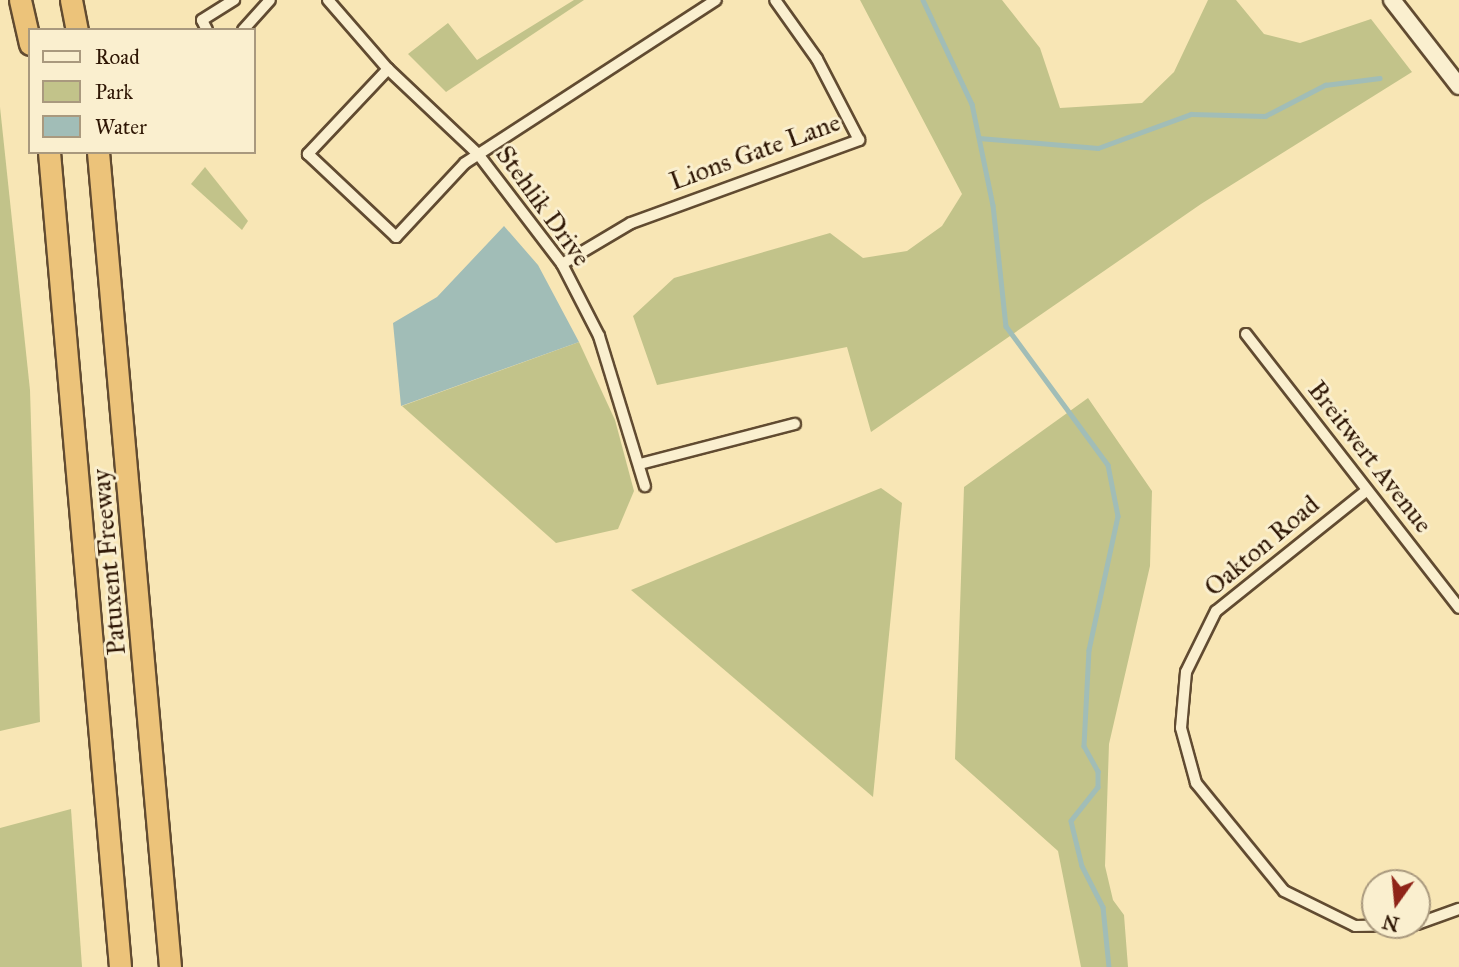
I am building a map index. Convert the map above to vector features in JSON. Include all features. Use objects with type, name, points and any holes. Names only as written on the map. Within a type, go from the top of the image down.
[{"type":"highway","points":[[20,0],[28,35]]},
{"type":"highway","points":[[71,0],[77,28]]},
{"type":"highway","name":"Patuxent Freeway","points":[[49,154],[120,967]]},
{"type":"highway","name":"Patuxent Freeway","points":[[98,154],[170,967]]},
{"type":"main road","points":[[1392,0],[1459,86]]},
{"type":"street","points":[[206,28],[202,20],[234,0]]},
{"type":"street","points":[[245,28],[270,0]]},
{"type":"street","name":"Stehlik Drive","points":[[328,0],[388,69],[478,154],[562,264],[599,336],[645,486]]},
{"type":"street","points":[[388,69],[308,154],[396,237],[478,154],[716,0]]},
{"type":"street","name":"Lions Gate Lane","points":[[562,264],[631,223],[859,140],[817,59],[775,0]]},
{"type":"street","name":"Breitwert Avenue","points":[[1246,334],[1459,608]]},
{"type":"street","points":[[640,464],[795,424]]},
{"type":"street","name":"Oakton Road","points":[[1361,926],[1355,926],[1284,891],[1196,783],[1181,728],[1186,672],[1216,611],[1366,491]]},
{"type":"street","name":"Oakton Road","points":[[1431,919],[1459,909]]},
{"type":"green space","points":[[574,0],[584,0],[446,92],[408,54],[448,23],[477,60]]},
{"type":"green space","points":[[860,0],[1002,0],[1040,48],[1060,108],[1142,103],[1174,72],[1208,0],[1236,0],[1264,34],[1300,43],[1371,19],[1412,72],[1201,204],[871,432],[847,347],[657,385],[633,316],[674,278],[830,233],[863,258],[907,251],[942,226],[962,194]]},
{"type":"green space","points":[[0,107],[30,390],[40,722],[0,731]]},
{"type":"green space","points":[[205,167],[248,221],[242,230],[191,184]]},
{"type":"green space","points":[[579,342],[615,420],[634,491],[618,529],[556,543],[402,406]]},
{"type":"green space","points":[[1088,398],[1152,491],[1150,566],[1109,744],[1105,866],[1113,900],[1124,915],[1128,967],[1081,967],[1058,851],[955,759],[964,487]]},
{"type":"green space","points":[[881,488],[902,503],[873,797],[631,590]]},
{"type":"green space","points":[[71,809],[82,967],[0,967],[0,828]]},
{"type":"water","points":[[504,226],[538,265],[579,342],[401,406],[393,323],[437,297]]},
{"type":"waterway","points":[[923,0],[972,104],[993,205],[1006,326],[1108,465],[1118,516],[1089,650],[1084,746],[1098,771],[1098,787],[1071,821],[1082,866],[1103,907],[1109,967]]},
{"type":"waterway","points":[[979,138],[1098,148],[1191,114],[1265,116],[1325,85],[1380,78]]}]
